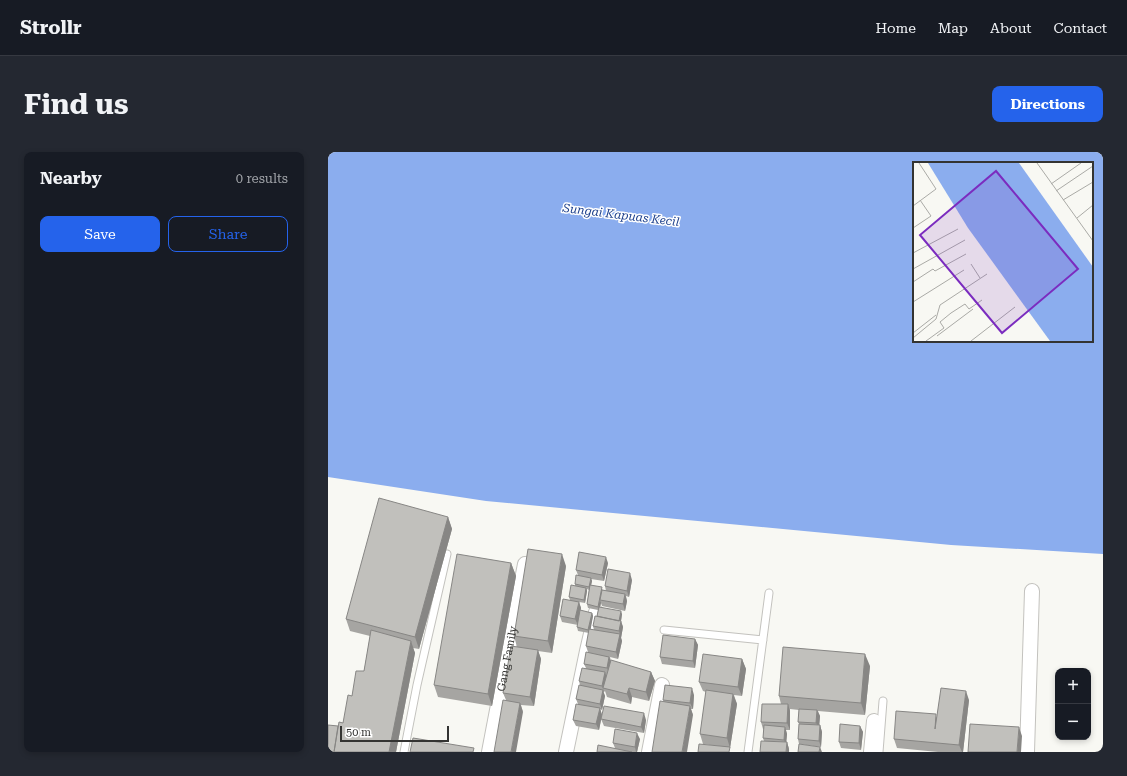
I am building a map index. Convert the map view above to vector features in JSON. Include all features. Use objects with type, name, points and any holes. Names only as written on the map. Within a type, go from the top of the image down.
[{"type":"street","name":"Gang Family","points":[[488,752],[525,564]]},
{"type":"street","points":[[1027,752],[1032,591]]},
{"type":"street","points":[[566,752],[586,651],[596,612]]},
{"type":"street","points":[[649,752],[662,685]]},
{"type":"street","points":[[871,752],[874,721]]},
{"type":"lane","points":[[404,752],[417,685],[447,554]]},
{"type":"lane","points":[[748,752],[769,593]]},
{"type":"lane","points":[[664,630],[763,640]]},
{"type":"lane","points":[[879,752],[883,701]]},
{"type":"water","name":"Sungai Kapuas Kecil","points":[[328,152],[1103,152],[1103,554],[951,545],[486,501],[328,477]]},
{"type":"building","points":[[379,498],[448,517],[415,637],[346,619]]},
{"type":"building","points":[[528,549],[562,554],[548,641],[514,636]]},
{"type":"building","points":[[579,552],[606,557],[602,575],[576,570]]},
{"type":"building","points":[[457,554],[511,563],[488,694],[434,685]]},
{"type":"building","points":[[608,569],[630,573],[627,591],[605,586]]},
{"type":"building","points":[[576,575],[591,578],[589,587],[575,584]]},
{"type":"building","points":[[571,585],[586,588],[584,600],[569,597]]},
{"type":"building","points":[[590,585],[602,587],[598,607],[587,604]]},
{"type":"building","points":[[602,590],[625,594],[623,604],[600,600]]},
{"type":"building","points":[[563,599],[579,602],[575,619],[560,616]]},
{"type":"building","points":[[599,607],[621,611],[619,621],[597,616]]},
{"type":"building","points":[[580,610],[592,613],[588,630],[577,627]]},
{"type":"building","points":[[595,616],[621,621],[619,631],[593,626]]},
{"type":"building","points":[[589,629],[620,634],[616,652],[586,646]]},
{"type":"building","points":[[371,630],[411,641],[389,752],[334,752],[339,722],[343,723],[348,695],[352,696],[356,671],[364,671]]},
{"type":"building","points":[[663,635],[695,639],[693,661],[660,657]]},
{"type":"building","points":[[511,646],[538,650],[530,697],[503,693]]},
{"type":"building","points":[[783,647],[865,654],[861,703],[779,696]]},
{"type":"building","points":[[586,652],[609,657],[607,668],[584,664]]},
{"type":"building","points":[[703,654],[742,659],[738,687],[699,682]]},
{"type":"building","points":[[611,660],[651,672],[646,692],[629,688],[627,694],[603,688]]},
{"type":"building","points":[[582,668],[605,672],[602,686],[579,681]]},
{"type":"building","points":[[579,685],[603,690],[600,704],[576,699]]},
{"type":"building","points":[[665,685],[692,688],[690,703],[663,700]]},
{"type":"building","points":[[941,688],[966,691],[959,745],[894,739],[896,711],[936,714],[935,729]]},
{"type":"building","points":[[706,690],[733,694],[727,738],[700,734]]},
{"type":"building","points":[[503,700],[520,703],[511,752],[494,752]]},
{"type":"building","points":[[660,701],[690,706],[682,752],[652,752]]},
{"type":"building","points":[[576,704],[600,708],[596,724],[573,720]]},
{"type":"building","points":[[762,704],[788,704],[787,723],[761,722]]},
{"type":"building","points":[[604,706],[644,713],[641,727],[601,719]]},
{"type":"building","points":[[799,709],[817,710],[816,723],[798,722]]},
{"type":"building","points":[[799,724],[820,725],[819,741],[798,739]]},
{"type":"building","points":[[840,724],[860,726],[859,743],[839,742]]},
{"type":"building","points":[[970,724],[1019,727],[1017,752],[968,752]]},
{"type":"building","points":[[328,725],[338,726],[334,752],[328,752]]},
{"type":"building","points":[[764,725],[785,727],[784,740],[763,738]]},
{"type":"building","points":[[615,729],[637,733],[635,747],[613,743]]},
{"type":"building","points":[[413,738],[474,748],[473,752],[410,752]]},
{"type":"building","points":[[761,741],[787,742],[786,752],[760,752]]},
{"type":"building","points":[[699,744],[730,747],[729,752],[698,752]]},
{"type":"building","points":[[799,744],[820,747],[819,752],[798,752]]},
{"type":"building","points":[[598,745],[632,752],[597,752]]}]
